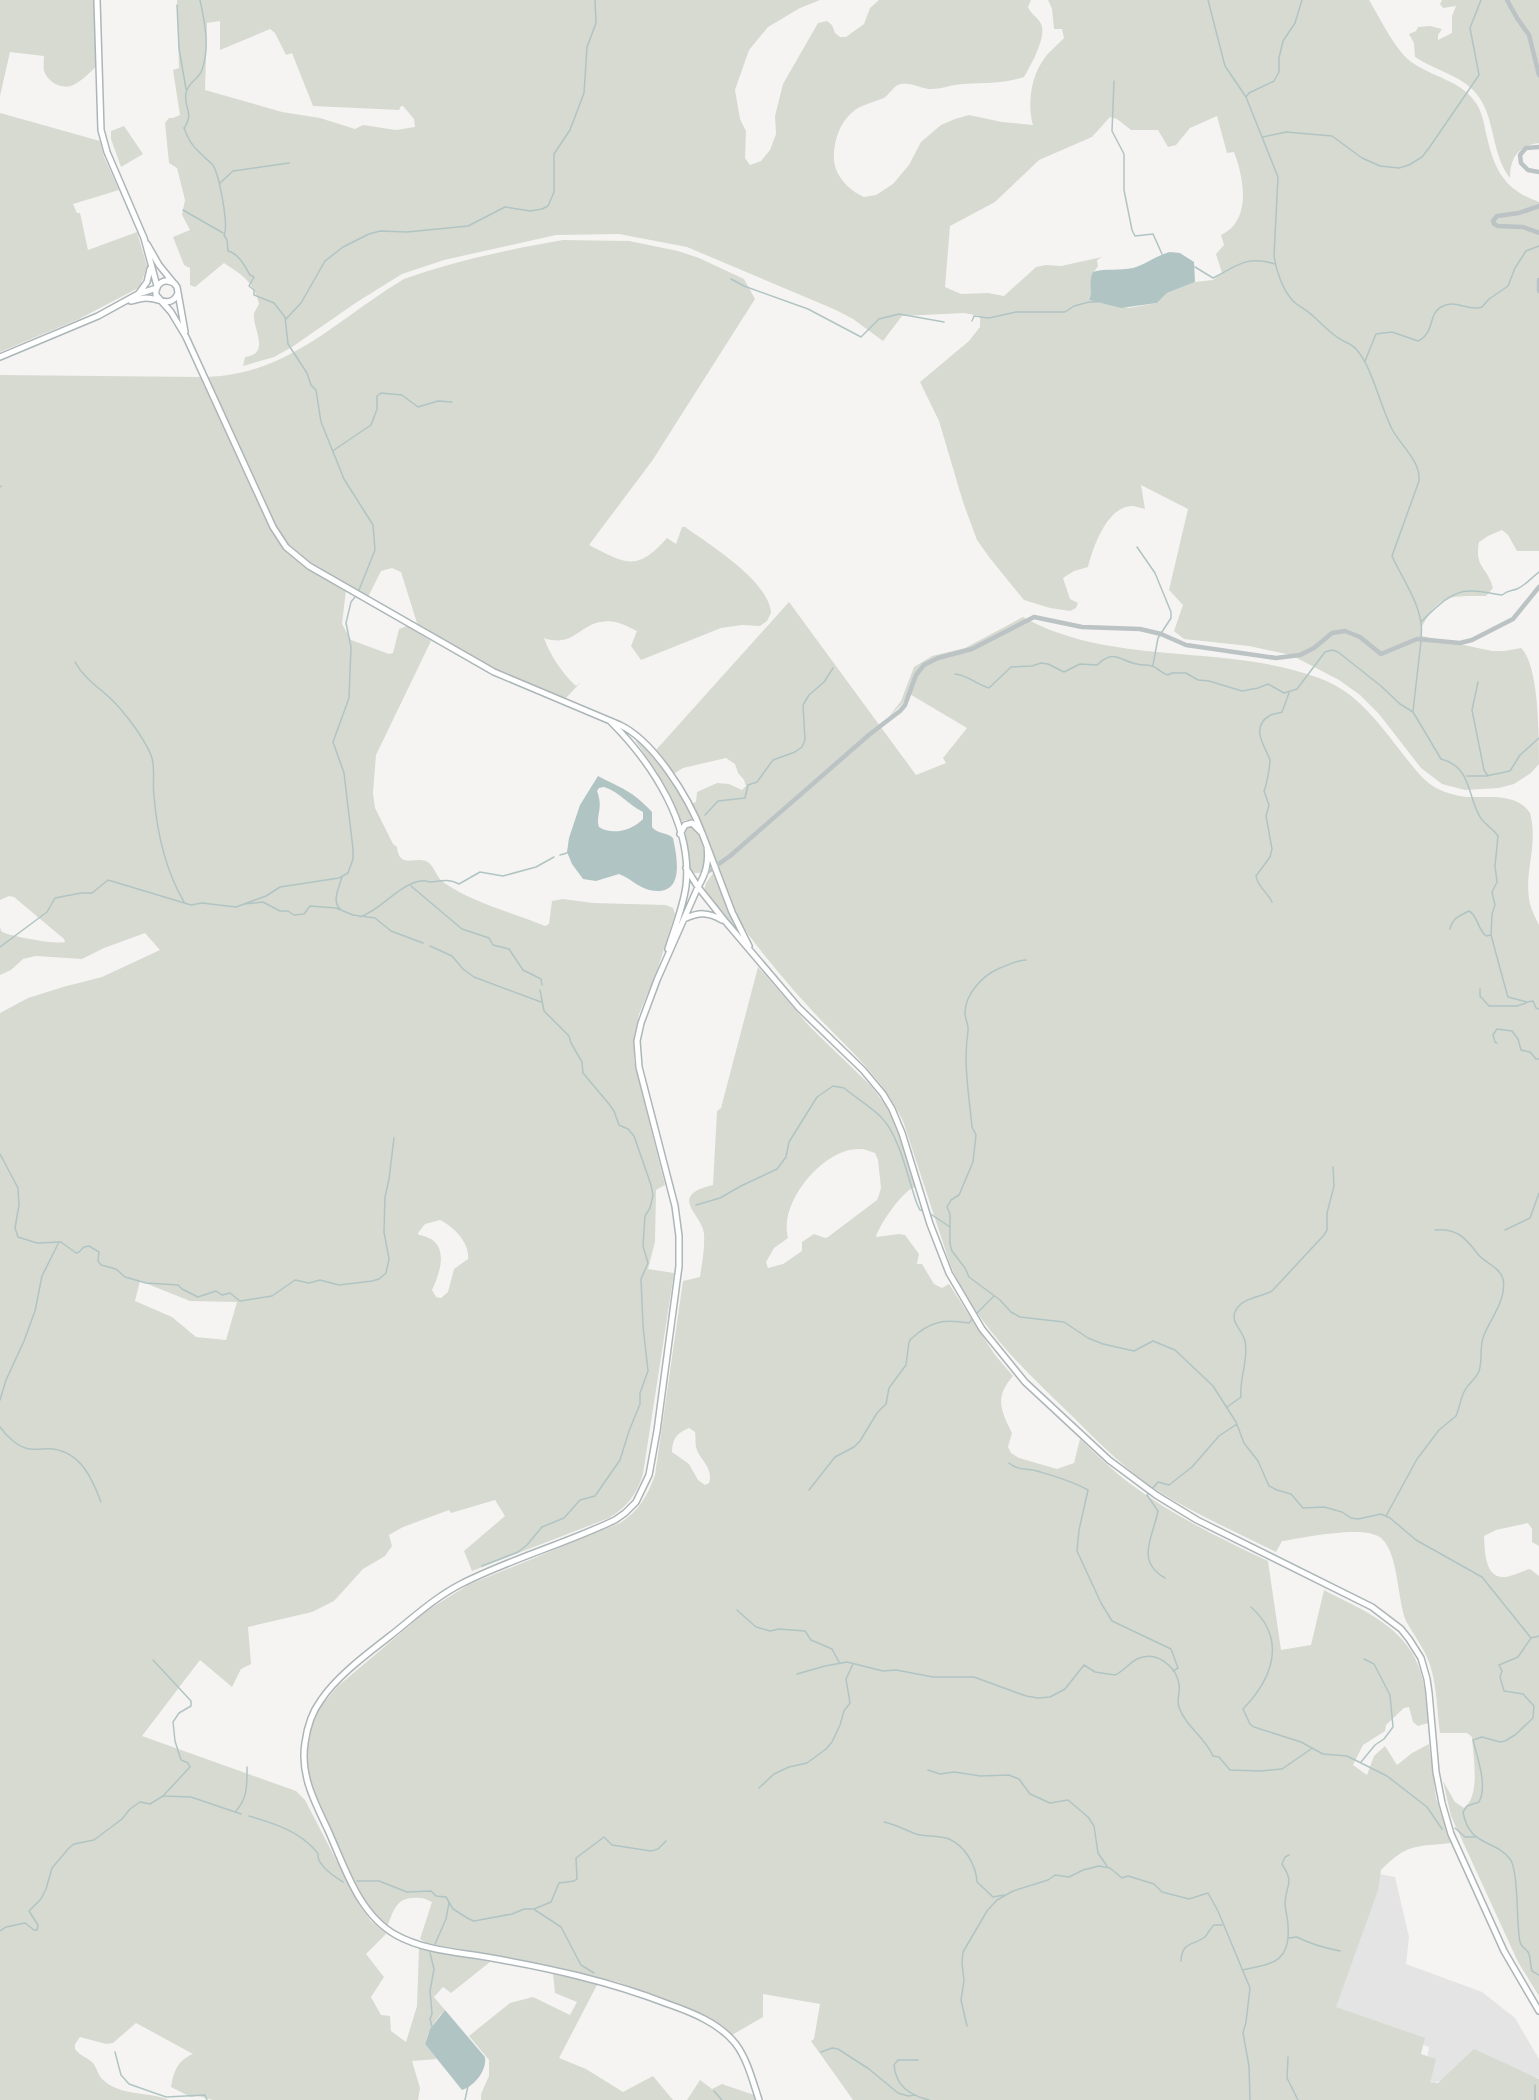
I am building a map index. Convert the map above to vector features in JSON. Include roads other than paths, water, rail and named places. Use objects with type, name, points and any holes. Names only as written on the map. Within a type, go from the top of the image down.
[{"type":"main road","points":[[97,0],[101,130],[107,152],[144,237],[159,265],[175,284],[186,337]]},
{"type":"main road","points":[[144,237],[157,287],[156,295],[171,312],[186,337],[282,542],[309,566],[494,672],[628,728],[641,738],[655,753],[696,818],[732,912],[754,956]]},
{"type":"main road","points":[[138,294],[147,282],[151,264]]},
{"type":"main road","points":[[0,357],[98,316],[165,281],[175,284]]},
{"type":"main road","points":[[126,301],[148,298],[171,302],[178,293]]},
{"type":"main road","points":[[609,721],[633,745],[663,792],[680,834],[687,871],[686,889],[667,957]]},
{"type":"main road","points":[[633,745],[641,738]]},
{"type":"main road","points":[[680,834],[685,825],[692,823],[702,833]]},
{"type":"main road","points":[[707,846],[706,873],[667,957],[641,1023],[637,1041],[639,1067],[671,1186],[680,1252],[657,1431],[649,1475],[644,1489],[630,1509],[615,1520],[492,1569],[433,1601],[354,1665],[322,1697],[308,1726],[304,1745],[304,1762],[310,1793],[363,1905],[377,1922],[396,1935],[419,1946],[567,1972],[611,1983],[694,2014],[720,2030],[735,2043],[749,2069],[759,2100]]},
{"type":"main road","points":[[687,871],[699,876],[706,873]]},
{"type":"main road","points":[[687,871],[754,956],[814,1024],[863,1070],[883,1094],[902,1133],[930,1224],[949,1273],[982,1329],[1025,1382],[1109,1460],[1156,1495],[1197,1520],[1372,1607],[1392,1621],[1409,1639],[1420,1658],[1427,1679],[1436,1772],[1442,1803],[1454,1840],[1504,1952],[1539,2011]]},
{"type":"main road","points":[[684,919],[702,913],[725,921]]},
{"type":"street","points":[[1507,0],[1516,18],[1529,35],[1539,75]]},
{"type":"street","points":[[1539,147],[1526,148],[1520,155],[1521,163],[1527,170],[1539,172]]},
{"type":"street","points":[[1539,206],[1519,213],[1497,216],[1493,220],[1495,226],[1524,227],[1539,233]]},
{"type":"street","points":[[1539,280],[1539,291]]},
{"type":"street","points":[[706,873],[730,856],[870,734],[900,711],[905,705],[916,675],[924,665],[938,658],[972,649],[1034,616],[1082,627],[1124,627],[1148,631],[1186,645],[1275,658],[1300,655],[1314,648],[1332,633],[1345,631],[1360,637],[1381,654],[1417,639],[1460,643],[1472,640],[1513,619],[1539,587]]},
{"type":"waterway","points":[[200,0],[205,26],[206,53],[201,73],[186,93],[189,118],[184,128],[192,144],[212,164],[218,177],[225,221],[224,235],[228,251],[238,257],[250,275],[254,277],[249,286],[254,290],[254,295],[274,303],[285,317],[288,344],[316,390],[321,422],[344,479],[373,525],[375,550],[359,590]]},
{"type":"waterway","points":[[286,319],[301,303],[325,261],[343,247],[369,234],[380,231],[407,232],[468,226],[505,207],[530,211],[548,206],[554,192],[554,154],[570,130],[584,93],[587,47],[596,23],[595,0]]},
{"type":"waterway","points":[[1208,0],[1225,66],[1246,97],[1278,177],[1274,256],[1281,280],[1294,302],[1339,339],[1354,347],[1362,356],[1392,429],[1417,467],[1419,481],[1392,556],[1420,616],[1421,637]]},
{"type":"waterway","points":[[1246,97],[1249,93],[1274,81],[1279,72],[1283,41],[1295,23],[1302,0]]},
{"type":"waterway","points":[[1263,137],[1286,132],[1332,136],[1362,158],[1380,166],[1399,168],[1422,157],[1479,75],[1470,28],[1481,0]]},
{"type":"waterway","points":[[177,5],[179,48],[186,89]]},
{"type":"waterway","points":[[1114,81],[1112,131],[1124,154],[1124,190],[1132,230],[1135,236],[1153,234],[1162,254]]},
{"type":"waterway","points":[[220,183],[233,171],[289,163]]},
{"type":"waterway","points":[[183,210],[223,233]]},
{"type":"waterway","points":[[1365,361],[1376,334],[1392,332],[1418,341],[1427,333],[1434,314],[1441,307],[1452,304],[1471,308],[1482,307],[1489,299],[1508,286],[1515,268],[1526,251],[1539,246]]},
{"type":"waterway","points":[[1195,267],[1213,278],[1249,261],[1275,264]]},
{"type":"waterway","points":[[731,279],[744,286],[808,309],[861,337],[879,319],[899,314],[944,322]]},
{"type":"waterway","points":[[972,321],[974,316],[989,318],[1016,312],[1065,312],[1074,306],[1097,302]]},
{"type":"waterway","points":[[334,450],[371,425],[377,409],[377,396],[381,393],[402,395],[418,407],[438,401],[452,402]]},
{"type":"waterway","points":[[1137,547],[1155,573],[1171,612],[1171,618],[1158,638],[1153,665]]},
{"type":"waterway","points":[[1422,621],[1443,602],[1456,594],[1473,591],[1502,595],[1517,589],[1539,572]]},
{"type":"waterway","points":[[0,947],[47,912],[55,898],[92,893],[108,880],[191,905],[202,903],[236,907],[266,896],[280,887],[339,878],[348,873],[353,859],[353,849],[344,773],[333,742],[349,698],[351,647],[346,623],[351,602],[355,597]]},
{"type":"waterway","points":[[1413,711],[1421,641]]},
{"type":"waterway","points":[[955,674],[989,688],[1011,667],[1041,663],[1064,672],[1080,664],[1097,665],[1113,656],[1139,665],[1152,666],[1168,675],[1186,673],[1198,680],[1242,691],[1268,684],[1284,693],[1297,689],[1325,652],[1332,650],[1338,652],[1400,704],[1413,712],[1441,759],[1451,763],[1463,774],[1481,818],[1498,836],[1495,866],[1497,882],[1492,892],[1495,905],[1491,935],[1508,997],[1527,1002],[1533,1001],[1539,1009]]},
{"type":"waterway","points":[[75,662],[86,677],[127,717],[151,755],[155,810],[160,838],[167,865],[184,902]]},
{"type":"waterway","points":[[705,815],[718,801],[745,798],[748,785],[757,782],[773,760],[802,747],[805,740],[803,705],[809,695],[824,682],[833,668]]},
{"type":"waterway","points":[[1478,682],[1472,710],[1484,770],[1488,776]]},
{"type":"waterway","points":[[1272,902],[1258,883],[1256,876],[1270,857],[1272,849],[1266,816],[1269,805],[1264,791],[1270,760],[1260,737],[1260,726],[1271,715],[1282,712],[1289,693]]},
{"type":"waterway","points":[[1467,776],[1486,776],[1510,771],[1520,755],[1539,738]]},
{"type":"waterway","points":[[560,855],[567,853]]},
{"type":"waterway","points":[[360,917],[413,883],[445,880],[459,884],[480,872],[503,876],[536,867],[554,857]]},
{"type":"waterway","points":[[341,910],[336,899],[342,877]]},
{"type":"waterway","points":[[411,886],[462,929],[489,938],[493,945],[509,949],[523,970],[541,979],[542,985]]},
{"type":"waterway","points":[[244,904],[263,902],[294,915],[304,914],[310,906],[336,908],[353,915],[375,918],[391,931],[423,943]]},
{"type":"waterway","points":[[1450,929],[1455,919],[1469,911],[1483,933],[1486,936],[1491,935]]},
{"type":"waterway","points":[[430,946],[452,956],[463,969],[474,977],[541,1002]]},
{"type":"waterway","points":[[1026,960],[1009,964],[987,975],[976,986],[966,1006],[967,1079],[972,1127],[976,1135],[973,1162],[959,1195],[951,1200],[947,1207],[950,1214],[952,1251],[969,1277],[1020,1317],[1064,1322],[1088,1338],[1134,1351],[1153,1341],[1175,1350],[1213,1386],[1236,1422],[1244,1443],[1258,1461],[1269,1486],[1291,1494],[1303,1508],[1324,1507],[1358,1519],[1381,1514],[1390,1518],[1416,1540],[1482,1577],[1531,1638]]},
{"type":"waterway","points":[[1480,989],[1480,996],[1489,1006],[1517,1006],[1526,1003]]},
{"type":"waterway","points":[[482,1566],[518,1552],[542,1527],[564,1518],[580,1500],[595,1496],[620,1460],[640,1404],[640,1393],[648,1371],[641,1279],[648,1263],[643,1246],[645,1216],[650,1208],[653,1195],[651,1185],[634,1136],[628,1129],[619,1125],[614,1111],[583,1073],[582,1062],[569,1036],[544,1011],[540,990]]},
{"type":"waterway","points":[[1497,1043],[1493,1035],[1497,1029],[1512,1031],[1518,1039],[1521,1050],[1530,1052],[1536,1059],[1539,1059]]},
{"type":"waterway","points":[[696,1205],[720,1198],[777,1169],[786,1157],[789,1142],[817,1097],[833,1086],[844,1088],[877,1113],[888,1125],[903,1158],[917,1204],[920,1210],[924,1211]]},
{"type":"waterway","points":[[0,1154],[18,1188],[19,1205],[15,1228],[18,1237],[37,1243],[61,1242],[76,1253],[89,1246],[99,1252],[98,1261],[101,1265],[116,1269],[125,1277],[146,1283],[178,1285],[198,1297],[216,1291],[222,1295],[230,1293],[240,1301],[272,1296],[295,1280],[309,1283],[320,1280],[339,1285],[372,1281],[386,1273],[389,1259],[384,1232],[385,1197],[394,1138]]},
{"type":"waterway","points":[[1227,1407],[1241,1397],[1246,1355],[1245,1341],[1236,1324],[1235,1312],[1245,1301],[1272,1291],[1324,1235],[1327,1230],[1327,1213],[1334,1186],[1333,1167]]},
{"type":"waterway","points":[[1505,1230],[1530,1218],[1539,1193]]},
{"type":"waterway","points":[[929,1213],[950,1227]]},
{"type":"waterway","points":[[1386,1516],[1417,1459],[1439,1430],[1456,1416],[1465,1390],[1479,1371],[1483,1339],[1503,1294],[1502,1275],[1464,1238],[1449,1230],[1435,1230]]},
{"type":"waterway","points":[[0,1400],[35,1311],[42,1276],[58,1244]]},
{"type":"waterway","points":[[976,1314],[994,1296]]},
{"type":"waterway","points":[[809,1490],[835,1457],[854,1447],[860,1441],[877,1413],[886,1404],[889,1388],[906,1365],[911,1339],[931,1325],[952,1321],[969,1323],[973,1318]]},
{"type":"waterway","points":[[1165,1578],[1156,1571],[1148,1556],[1158,1511],[1147,1495],[1158,1482],[1169,1485],[1192,1467],[1219,1436],[1237,1424]]},
{"type":"waterway","points":[[0,1427],[13,1441],[26,1448],[63,1451],[78,1461],[94,1484],[101,1502]]},
{"type":"waterway","points":[[1009,1463],[1012,1466],[1063,1479],[1088,1490],[1077,1551],[1101,1603],[1112,1621],[1171,1649],[1178,1668],[1173,1671]]},
{"type":"waterway","points":[[1251,1607],[1262,1619],[1269,1632],[1272,1658],[1262,1684],[1243,1709],[1250,1724],[1301,1742],[1323,1754],[1347,1756],[1387,1776],[1427,1807],[1442,1829]]},
{"type":"waterway","points":[[737,1610],[756,1627],[770,1631],[779,1629],[805,1631],[811,1640],[832,1649],[839,1662]]},
{"type":"waterway","points":[[1539,1636],[1531,1638],[1518,1657],[1499,1665],[1502,1671],[1500,1677],[1504,1691],[1523,1694],[1534,1706],[1533,1718],[1505,1741],[1500,1742],[1482,1737],[1473,1740],[1481,1771],[1482,1788],[1479,1802],[1467,1806],[1463,1812],[1471,1831],[1504,1853],[1513,1865],[1520,1942],[1529,1954],[1532,1971],[1539,1975]]},
{"type":"waterway","points":[[797,1674],[847,1662],[883,1671],[896,1670],[933,1677],[974,1677],[1026,1696],[1038,1698],[1050,1697],[1065,1689],[1084,1665],[1095,1672],[1115,1675],[1137,1659],[1158,1658],[1164,1661],[1177,1677],[1178,1704],[1182,1714],[1206,1743],[1213,1756],[1219,1757],[1230,1770],[1282,1769],[1311,1749]]},
{"type":"waterway","points":[[1361,1762],[1393,1727],[1390,1695],[1374,1664],[1364,1659]]},
{"type":"waterway","points":[[0,1931],[6,1927],[25,1923],[37,1930],[38,1925],[29,1911],[41,1899],[52,1868],[69,1848],[74,1844],[94,1840],[140,1802],[150,1804],[163,1796],[190,1767],[188,1763],[181,1760],[175,1741],[173,1722],[179,1713],[191,1706],[191,1701],[153,1660]]},
{"type":"waterway","points":[[759,1788],[774,1774],[789,1767],[807,1763],[832,1742],[844,1711],[850,1703],[846,1679],[853,1664]]},
{"type":"waterway","points":[[236,1811],[245,1796],[247,1767]]},
{"type":"waterway","points":[[928,1770],[940,1774],[954,1772],[981,1776],[1009,1775],[1019,1779],[1030,1794],[1050,1803],[1068,1800],[1088,1817],[1094,1826],[1098,1853],[1107,1866]]},
{"type":"waterway","points":[[164,1796],[191,1797],[241,1814]]},
{"type":"waterway","points":[[249,1816],[276,1825],[302,1838],[317,1853],[323,1867],[343,1882]]},
{"type":"waterway","points":[[884,1822],[916,1834],[945,1838],[955,1842],[969,1857],[977,1882],[993,1897],[1004,1895]]},
{"type":"waterway","points":[[1455,1828],[1465,1837],[1476,1837]]},
{"type":"waterway","points":[[357,1881],[379,1881],[407,1892],[431,1891],[436,1896],[446,1897],[453,1909],[474,1921],[512,1914],[524,1909],[534,1909],[551,1902],[559,1883],[577,1879],[576,1858],[604,1837],[612,1845],[651,1851],[658,1849],[666,1841]]},
{"type":"waterway","points":[[1242,1970],[1277,1960],[1286,1948],[1288,1926],[1285,1903],[1289,1880],[1282,1864],[1285,1857],[1289,1855]]},
{"type":"waterway","points":[[967,2026],[961,2000],[964,1981],[963,1952],[987,1911],[997,1900],[1013,1891],[1048,1880],[1055,1875],[1069,1877],[1099,1866],[1110,1868],[1122,1878],[1128,1876],[1154,1884],[1162,1892],[1189,1899],[1208,1893],[1218,1911],[1250,1988],[1243,2033],[1249,2066],[1250,2100]]},
{"type":"waterway","points":[[435,1944],[446,1919],[449,1903]]},
{"type":"waterway","points":[[535,1910],[561,1927],[581,1965],[594,1973]]},
{"type":"waterway","points":[[1181,1961],[1183,1950],[1186,1947],[1205,1937],[1214,1925],[1222,1925]]},
{"type":"waterway","points":[[1289,1938],[1297,1937],[1340,1951]]},
{"type":"waterway","points":[[430,1953],[434,1969],[430,1991],[432,2027]]},
{"type":"waterway","points":[[821,2052],[832,2048],[838,2049],[869,2069],[898,2093],[908,2096],[916,2095]]},
{"type":"waterway","points":[[115,2052],[121,2075],[129,2084],[166,2097],[205,2095],[207,2100]]},
{"type":"waterway","points":[[1288,2057],[1287,2078],[1298,2100]]},
{"type":"waterway","points":[[918,2060],[898,2060],[894,2065],[895,2072],[905,2088],[929,2100]]},
{"type":"waterway","points":[[1535,2085],[1535,2100]]},
{"type":"waterway","points":[[465,2100],[468,2086]]},
{"type":"waterway","points":[[714,2091],[722,2100]]}]
